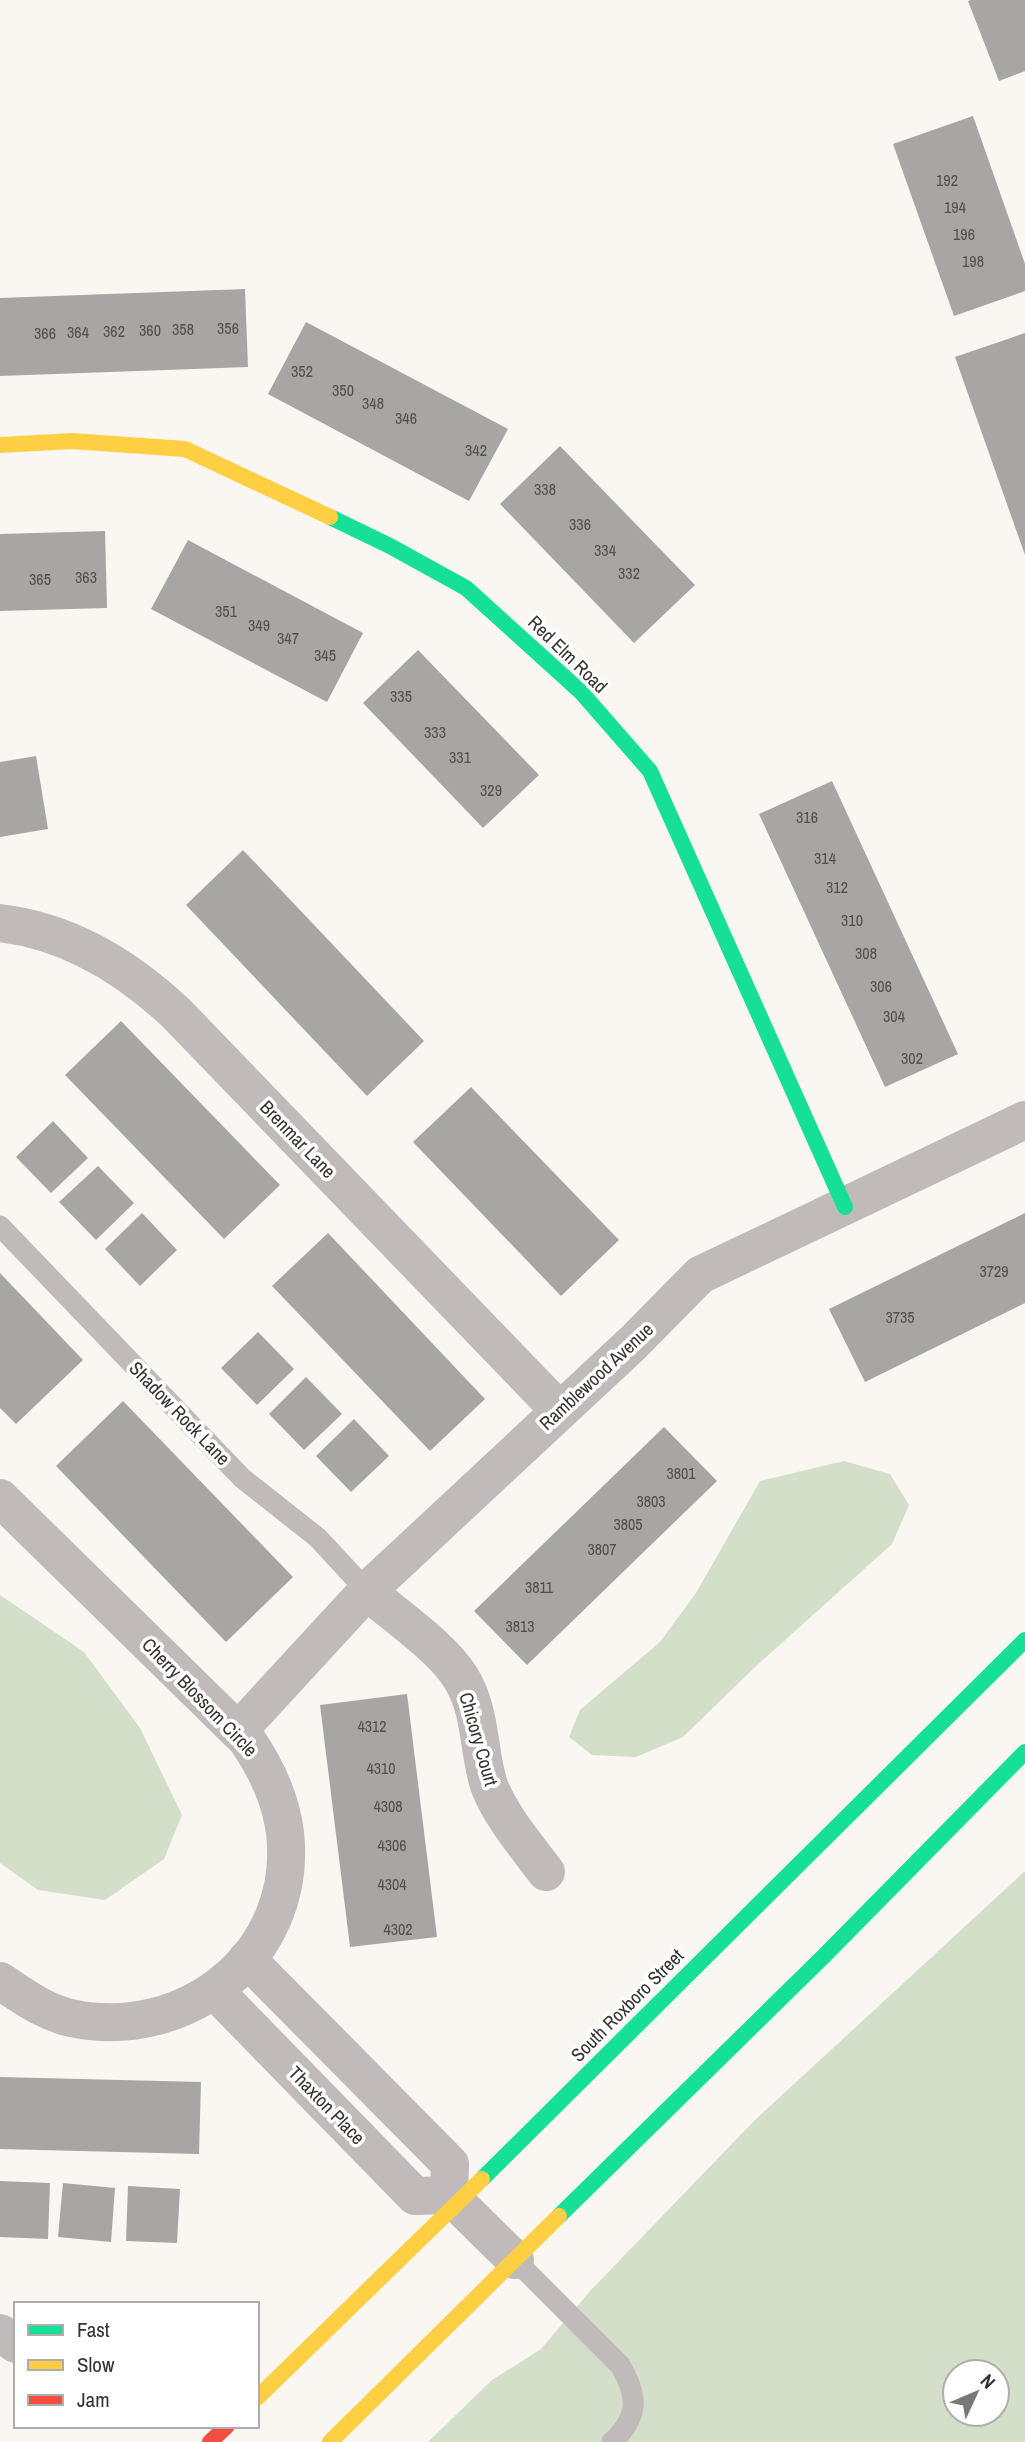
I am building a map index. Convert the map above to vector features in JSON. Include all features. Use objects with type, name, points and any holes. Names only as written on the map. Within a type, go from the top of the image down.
[{"type":"street","name":"Red Elm Road","points":[[0,445],[72,441],[185,449],[390,546],[466,588],[485,605],[580,692],[650,771],[845,1207]]},
{"type":"street","name":"Brenmar Lane","points":[[0,923],[50,933],[83,945],[147,985],[559,1410]]},
{"type":"street","name":"Ramblewood Avenue","points":[[238,1731],[367,1591],[634,1342],[700,1275],[1025,1120]]},
{"type":"street","name":"Cherry Blossom Circle","points":[[0,1498],[238,1731],[262,1763],[275,1791],[285,1832],[286,1856],[276,1909],[265,1933],[247,1959],[215,1991],[189,2007],[141,2021],[110,2023],[71,2018],[42,2008],[0,1981]]},
{"type":"street","name":"Chicory Court","points":[[367,1591],[448,1660],[462,1680],[479,1724],[489,1783],[510,1824],[546,1872]]},
{"type":"street","name":"South Roxboro Street","points":[[259,2396],[454,2200],[1025,1640]]},
{"type":"street","points":[[330,2442],[824,1956],[1025,1752]]},
{"type":"street","points":[[247,1959],[450,2164],[454,2200],[515,2260]]},
{"type":"street","name":"Thaxton Place","points":[[215,1991],[415,2196],[454,2200]]},
{"type":"street","points":[[210,2442],[226,2428]]},
{"type":"lane","name":"Shadow Rock Lane","points":[[0,1226],[242,1478],[318,1538],[367,1591]]},
{"type":"lane","points":[[515,2260],[620,2365],[632,2386],[634,2404],[628,2423],[612,2442]]},
{"type":"green space","points":[[844,1461],[890,1474],[909,1505],[892,1544],[754,1668],[683,1737],[636,1757],[592,1755],[569,1737],[580,1710],[660,1642],[696,1593],[760,1481]]},
{"type":"green space","points":[[0,1595],[84,1652],[140,1728],[182,1815],[164,1859],[105,1900],[38,1890],[0,1863]]},
{"type":"green space","points":[[1025,1871],[1025,2442],[428,2442],[492,2380],[541,2349],[591,2290],[754,2121]]},
{"type":"building","points":[[1025,0],[1025,71],[999,81],[968,1]]},
{"type":"building","points":[[973,116],[1025,264],[1025,291],[954,316],[893,144]]},
{"type":"building","points":[[245,289],[248,367],[0,376],[0,298]]},
{"type":"building","points":[[306,322],[508,429],[469,501],[268,394]]},
{"type":"building","points":[[1025,333],[1025,555],[955,357]]},
{"type":"building","points":[[560,446],[695,585],[634,643],[500,504]]},
{"type":"building","points":[[105,531],[107,608],[0,611],[0,534]]},
{"type":"building","points":[[188,540],[363,633],[327,702],[151,609]]},
{"type":"building","points":[[418,650],[539,775],[483,828],[363,703]]},
{"type":"building","points":[[36,756],[48,829],[0,837],[0,762]]},
{"type":"building","points":[[832,781],[958,1054],[885,1087],[759,814]]},
{"type":"building","points":[[243,850],[424,1041],[367,1096],[186,905]]},
{"type":"building","points":[[121,1021],[280,1185],[224,1239],[65,1075]]},
{"type":"building","points":[[471,1087],[619,1240],[561,1296],[413,1142]]},
{"type":"building","points":[[53,1121],[88,1158],[51,1193],[16,1157]]},
{"type":"building","points":[[98,1166],[134,1203],[96,1240],[59,1202]]},
{"type":"building","points":[[142,1213],[177,1250],[140,1286],[105,1249]]},
{"type":"building","points":[[1025,1213],[1025,1303],[865,1382],[829,1309]]},
{"type":"building","points":[[328,1233],[485,1399],[430,1451],[272,1286]]},
{"type":"building","points":[[0,1273],[83,1360],[16,1424],[0,1408]]},
{"type":"building","points":[[258,1332],[294,1369],[257,1405],[221,1368]]},
{"type":"building","points":[[306,1377],[342,1414],[304,1450],[269,1414]]},
{"type":"building","points":[[123,1401],[293,1577],[226,1642],[56,1466]]},
{"type":"building","points":[[354,1419],[389,1456],[351,1492],[316,1456]]},
{"type":"building","points":[[664,1427],[717,1481],[527,1665],[474,1611]]},
{"type":"building","points":[[407,1694],[437,1937],[350,1947],[320,1705]]},
{"type":"building","points":[[0,2077],[201,2082],[199,2154],[0,2149]]},
{"type":"building","points":[[0,2181],[50,2183],[48,2239],[0,2237]]},
{"type":"building","points":[[63,2183],[115,2188],[111,2242],[58,2237]]},
{"type":"building","points":[[128,2186],[180,2189],[177,2243],[126,2241]]},
{"type":"traffic: fast","points":[[330,517],[466,588],[581,692],[650,771],[845,1207]]},
{"type":"traffic: fast","points":[[482,2179],[1025,1640]]},
{"type":"traffic: fast","points":[[559,2216],[824,1956],[1025,1752]]},
{"type":"traffic: slow","points":[[0,445],[72,441],[185,449],[330,517]]},
{"type":"traffic: slow","points":[[259,2396],[482,2179]]},
{"type":"traffic: slow","points":[[330,2442],[559,2216]]},
{"type":"traffic: jam","points":[[210,2442],[225,2428]]}]
